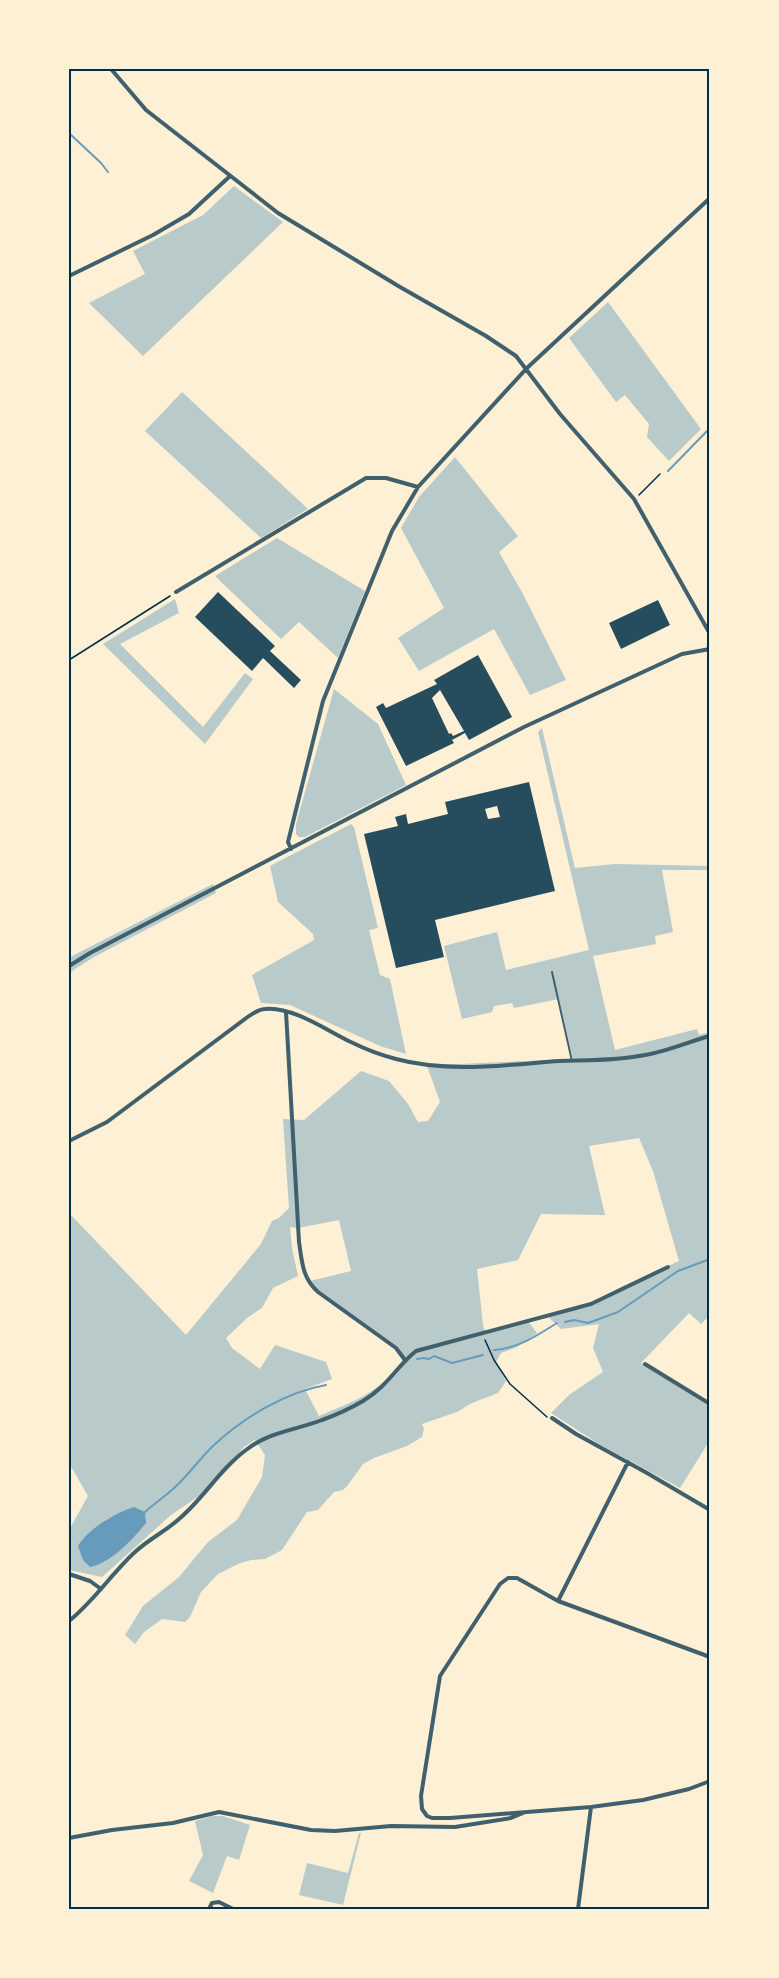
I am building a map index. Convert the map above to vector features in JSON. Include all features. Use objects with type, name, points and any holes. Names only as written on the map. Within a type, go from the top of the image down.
[{"type":"street","points":[[111,69],[146,110],[278,213],[516,356],[560,414],[634,499],[710,634]]},
{"type":"street","points":[[69,276],[153,235],[189,214],[229,177]]},
{"type":"street","points":[[291,849],[288,842],[322,701],[392,531],[418,487],[527,368],[710,198]]},
{"type":"street","points":[[176,592],[366,478],[386,478],[418,487]]},
{"type":"street","points":[[69,966],[524,727],[682,654],[710,649]]},
{"type":"street","points":[[69,1141],[106,1122],[249,1016],[267,1008],[313,1022],[371,1051],[413,1063],[474,1066],[598,1061],[642,1056],[710,1036]]},
{"type":"street","points":[[286,1012],[299,1242],[305,1277],[309,1285],[396,1348],[405,1360]]},
{"type":"street","points":[[69,1621],[81,1612],[135,1552],[180,1519],[246,1449],[271,1435],[322,1420],[363,1401],[383,1388],[405,1360],[416,1351],[591,1304],[668,1267]]},
{"type":"street","points":[[645,1364],[710,1404]]},
{"type":"street","points":[[552,1418],[710,1510]]},
{"type":"street","points":[[558,1601],[628,1462]]},
{"type":"street","points":[[69,1574],[90,1581],[101,1590]]},
{"type":"street","points":[[710,1657],[558,1601],[517,1578],[508,1578],[500,1584],[440,1676],[423,1778],[422,1809],[427,1816],[441,1818],[591,1807],[643,1800],[689,1789],[710,1781]]},
{"type":"street","points":[[578,1909],[591,1807]]},
{"type":"street","points":[[69,1838],[172,1823],[219,1812],[312,1830],[335,1831],[391,1826],[455,1827],[511,1818],[527,1811]]},
{"type":"street","points":[[209,1909],[212,1903],[219,1902],[233,1909]]},
{"type":"lane","points":[[552,972],[572,1061]]},
{"type":"path","points":[[634,499],[660,474]]},
{"type":"path","points":[[69,660],[176,592]]},
{"type":"path","points":[[482,1334],[494,1360],[510,1384],[547,1417],[552,1418]]},
{"type":"path","points":[[708,1909],[710,1893]]},
{"type":"shaded area","points":[[234,186],[283,222],[143,356],[89,303],[145,274],[133,251],[203,215]]},
{"type":"shaded area","points":[[608,302],[701,429],[669,461],[647,437],[649,424],[625,395],[616,402],[569,338]]},
{"type":"shaded area","points":[[182,392],[308,509],[261,538],[145,431]]},
{"type":"shaded area","points":[[455,457],[518,536],[499,552],[566,680],[530,695],[494,629],[419,671],[398,638],[444,608],[401,528],[419,497]]},
{"type":"shaded area","points":[[277,538],[365,591],[338,658],[299,622],[281,639],[215,576]]},
{"type":"shaded area","points":[[175,599],[179,613],[120,644],[203,727],[245,673],[253,679],[205,744],[103,644]]},
{"type":"shaded area","points":[[334,689],[378,724],[406,785],[305,837],[299,837],[296,834],[296,824]]},
{"type":"shaded area","points":[[542,728],[575,868],[615,864],[710,866],[710,870],[662,870],[673,932],[655,936],[656,944],[593,956],[615,1050],[697,1029],[699,1035],[710,1032],[710,1315],[701,1324],[689,1313],[641,1363],[710,1407],[710,1440],[680,1488],[599,1444],[551,1413],[569,1395],[603,1372],[593,1348],[599,1324],[561,1329],[546,1315],[589,1307],[617,1289],[679,1261],[653,1171],[639,1138],[589,1146],[605,1215],[541,1214],[518,1260],[477,1269],[486,1334],[527,1320],[537,1333],[517,1347],[501,1353],[496,1362],[506,1381],[498,1393],[472,1403],[457,1412],[422,1424],[424,1429],[422,1437],[407,1446],[363,1464],[343,1490],[334,1492],[318,1510],[307,1512],[282,1550],[265,1559],[238,1564],[218,1574],[201,1592],[190,1617],[185,1622],[162,1619],[144,1632],[135,1644],[125,1635],[143,1606],[179,1577],[208,1542],[237,1520],[262,1477],[265,1455],[255,1440],[244,1447],[211,1488],[171,1515],[102,1577],[69,1570],[69,1530],[88,1496],[69,1463],[69,1213],[186,1335],[261,1244],[272,1221],[279,1218],[289,1208],[283,1119],[304,1120],[361,1071],[389,1081],[408,1104],[418,1122],[428,1121],[440,1102],[426,1063],[437,1065],[573,1059],[559,999],[514,1008],[512,1003],[494,1006],[492,1012],[462,1019],[444,946],[497,932],[506,970],[589,950],[538,732]],"holes":[[[339,1220],[351,1271],[310,1281],[316,1289],[397,1347],[403,1359],[396,1370],[377,1387],[319,1416],[305,1389],[332,1379],[326,1362],[275,1345],[260,1369],[232,1348],[226,1338],[247,1318],[262,1308],[273,1288],[298,1276],[290,1227],[298,1228]]]},
{"type":"shaded area","points":[[351,824],[354,827],[378,928],[369,930],[380,975],[390,979],[406,1054],[380,1046],[290,1005],[261,1003],[252,975],[314,940],[313,934],[278,902],[270,866]]},
{"type":"shaded area","points":[[213,884],[216,893],[94,957],[69,973],[69,958]]},
{"type":"shaded area","points":[[212,1816],[223,1816],[250,1825],[239,1860],[227,1856],[213,1893],[189,1881],[203,1855],[195,1821]]},
{"type":"shaded area","points":[[359,1833],[361,1833],[343,1905],[299,1895],[307,1863],[348,1873]]},
{"type":"water","points":[[134,1507],[145,1512],[146,1523],[114,1555],[90,1567],[83,1560],[78,1546],[82,1540],[103,1522]]},
{"type":"building","points":[[218,592],[275,646],[270,651],[301,680],[294,688],[263,658],[252,671],[195,617]]},
{"type":"building","points":[[658,600],[670,625],[621,649],[609,623]]},
{"type":"building","points":[[478,655],[512,717],[469,740],[465,733],[452,740],[454,743],[406,766],[376,707],[383,703],[386,708],[437,684],[434,680]],"holes":[[[440,690],[464,731],[453,736],[449,734],[432,698]]]},
{"type":"building","points":[[529,782],[555,891],[435,920],[444,957],[396,968],[364,834],[398,826],[395,817],[406,814],[408,824],[448,814],[445,802]],"holes":[[[497,806],[500,817],[488,819],[485,809]]]},
{"type":"waterway","points":[[69,133],[108,172]]},
{"type":"waterway","points":[[668,471],[710,428]]},
{"type":"waterway","points":[[565,1322],[574,1320],[588,1323],[618,1312],[678,1271],[710,1259]]},
{"type":"waterway","points":[[494,1350],[519,1344],[557,1323]]},
{"type":"waterway","points":[[417,1359],[429,1359],[434,1356],[452,1363],[483,1355]]},
{"type":"waterway","points":[[145,1512],[178,1484],[214,1445],[239,1425],[266,1407],[296,1393],[326,1385]]}]
